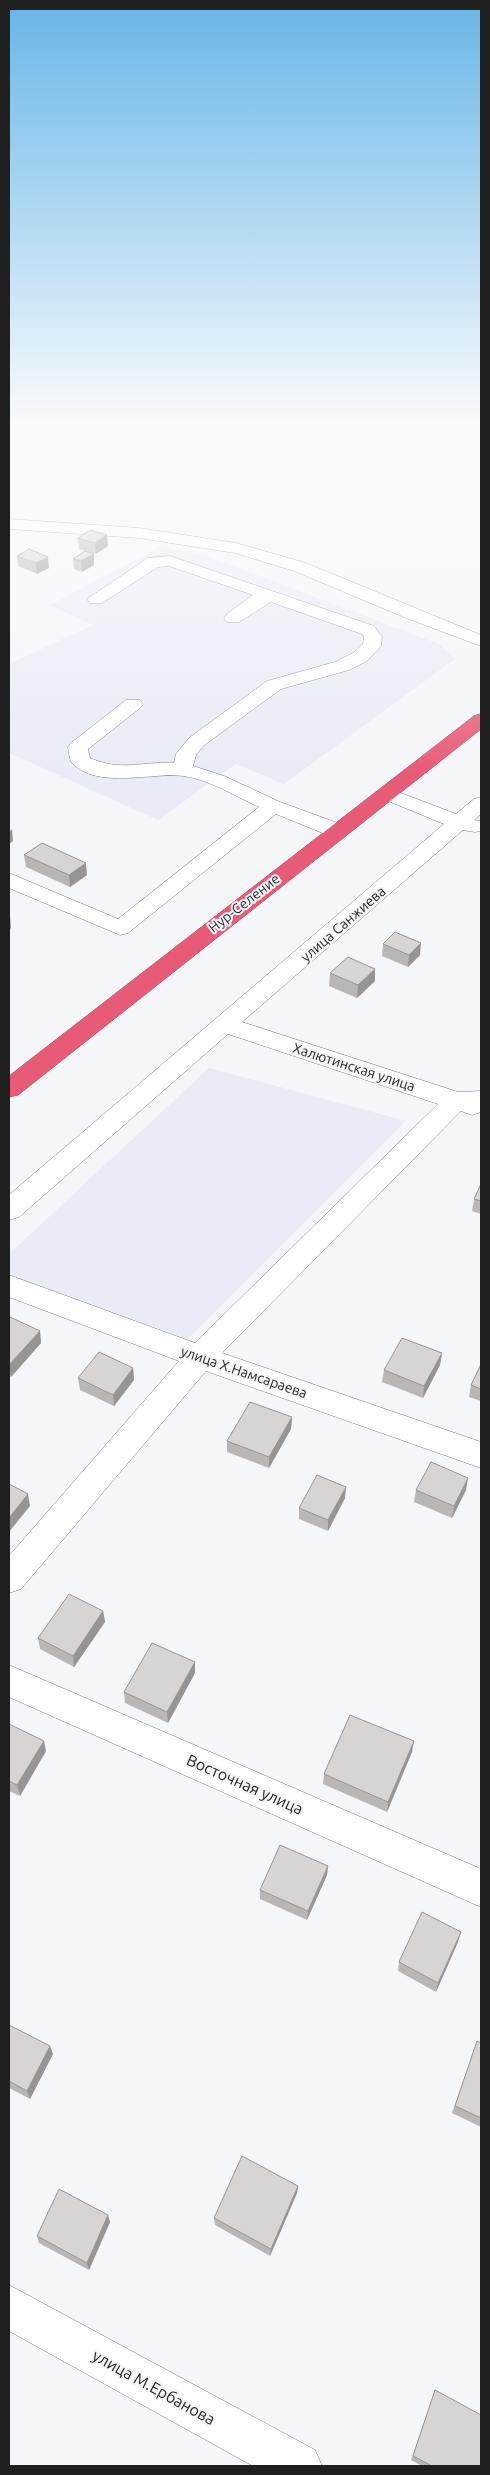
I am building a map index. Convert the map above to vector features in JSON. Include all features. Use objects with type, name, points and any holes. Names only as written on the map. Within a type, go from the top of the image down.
[{"type":"highway","name":"Нур-Селение","points":[[9,1089],[481,720]]},
{"type":"street","points":[[205,544],[244,550],[311,570],[397,608],[481,641]]},
{"type":"street","points":[[96,599],[154,562],[170,561],[368,630],[373,637],[372,646],[360,657],[342,666],[274,685],[196,742],[186,754],[182,770]]},
{"type":"street","points":[[233,618],[260,599],[272,596]]},
{"type":"street","points":[[133,704],[78,746],[81,761],[92,767],[121,773],[182,770],[195,772],[273,806],[338,831]]},
{"type":"street","points":[[388,794],[471,826]]},
{"type":"street","name":"улица Санжиева","points":[[9,1210],[226,1025],[471,826],[481,804]]},
{"type":"street","points":[[9,880],[120,928],[273,806]]},
{"type":"street","name":"Халютинская улица","points":[[226,1025],[473,1103]]},
{"type":"street","points":[[9,1579],[200,1357],[473,1103]]},
{"type":"street","name":"улица Х.Намсараева","points":[[9,1286],[200,1357],[481,1455]]},
{"type":"street","name":"Восточная улица","points":[[9,1681],[481,1888]]},
{"type":"street","name":"улица М.Ербанова","points":[[9,2307],[298,2466]]},
{"type":"shaded area","points":[[160,547],[207,556],[439,644],[455,659],[284,784],[236,764],[158,820],[9,753],[9,664],[93,625],[50,605]]},
{"type":"shaded area","points":[[209,1068],[406,1121],[188,1339],[9,1275],[9,1254]]},
{"type":"building","points":[[29,549],[48,557],[36,563],[17,556]]},
{"type":"building","points":[[85,551],[94,554],[81,561],[73,559]]},
{"type":"building","points":[[42,843],[86,863],[69,875],[24,855]]},
{"type":"building","points":[[395,932],[421,943],[409,955],[383,944]]},
{"type":"building","points":[[348,957],[375,969],[358,985],[330,973]]},
{"type":"building","points":[[481,1184],[481,1201],[474,1199]]},
{"type":"building","points":[[10,1317],[40,1331],[9,1365],[9,1319]]},
{"type":"building","points":[[402,1338],[442,1353],[424,1386],[384,1370]]},
{"type":"building","points":[[99,1352],[133,1368],[113,1395],[78,1378]]},
{"type":"building","points":[[481,1364],[481,1389],[471,1385]]},
{"type":"building","points":[[250,1402],[292,1417],[269,1457],[227,1441]]},
{"type":"building","points":[[431,1462],[468,1478],[454,1506],[416,1490]]},
{"type":"building","points":[[317,1475],[346,1487],[328,1520],[299,1508]]},
{"type":"building","points":[[9,1484],[28,1494],[9,1518]]},
{"type":"building","points":[[69,1594],[103,1611],[73,1656],[38,1638]]},
{"type":"building","points":[[152,1643],[195,1662],[167,1712],[124,1692]]},
{"type":"building","points":[[350,1715],[414,1741],[388,1802],[324,1774]]},
{"type":"building","points":[[9,1724],[44,1741],[17,1785],[9,1781]]},
{"type":"building","points":[[280,1845],[328,1866],[308,1911],[260,1890]]},
{"type":"building","points":[[422,1912],[461,1932],[438,1983],[399,1962]]},
{"type":"building","points":[[9,2025],[50,2046],[27,2091],[9,2081]]},
{"type":"building","points":[[477,2041],[481,2043],[481,2118],[455,2106]]},
{"type":"building","points":[[242,2156],[298,2186],[271,2249],[214,2218]]},
{"type":"building","points":[[59,2189],[108,2215],[87,2263],[37,2236]]},
{"type":"building","points":[[435,2390],[481,2415],[481,2466],[432,2466],[413,2456]]}]
